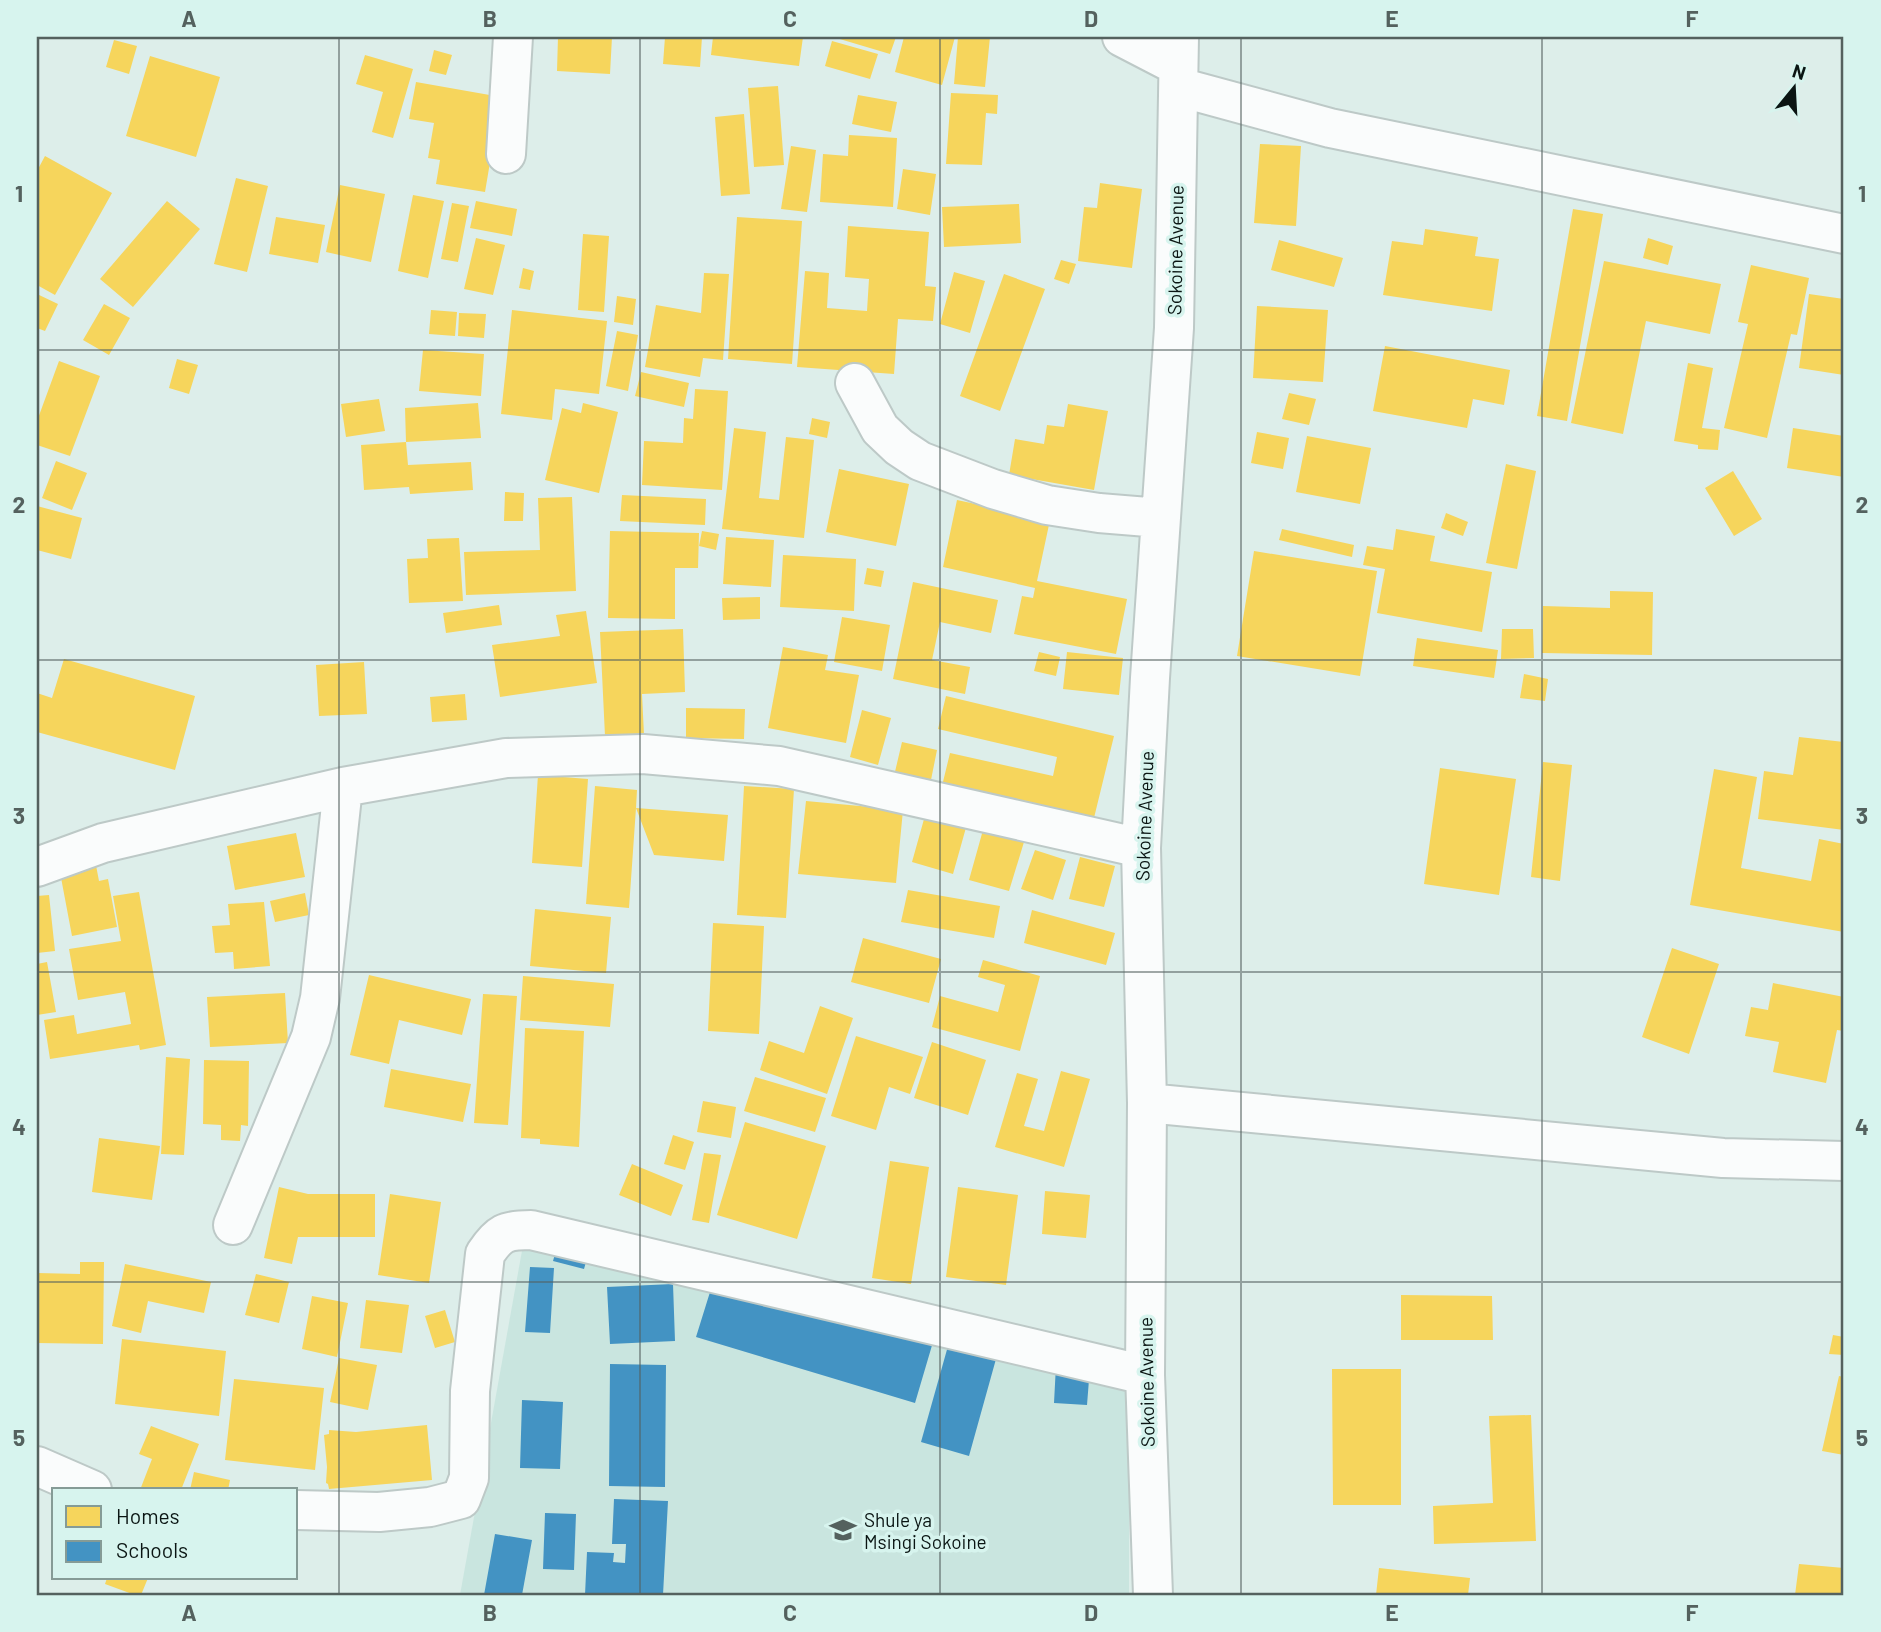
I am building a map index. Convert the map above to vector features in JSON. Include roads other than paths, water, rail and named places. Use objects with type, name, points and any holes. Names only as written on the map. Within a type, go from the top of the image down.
[{"type":"street","points":[[506,154],[513,37]]},
{"type":"street","points":[[1122,37],[1330,128],[1844,234]]},
{"type":"street","name":"Sokoine Avenue","points":[[1153,1595],[1145,1375],[1147,1103],[1141,848],[1174,328],[1179,63]]},
{"type":"street","points":[[855,383],[880,429],[899,447],[920,461],[993,489],[1047,505],[1160,518]]},
{"type":"street","points":[[37,867],[103,844],[343,787],[506,758],[643,754],[779,766],[1141,848]]},
{"type":"street","points":[[233,1225],[311,1037],[320,998],[343,787]]},
{"type":"street","points":[[1147,1103],[1723,1158],[1844,1161]]},
{"type":"street","points":[[298,1510],[379,1512],[430,1507],[461,1499],[469,1478],[470,1391],[485,1254],[495,1239],[513,1230],[531,1230],[1145,1375]]},
{"type":"street","points":[[37,1466],[87,1488]]},
{"type":"place","name":"Shule ya Msingi Sokoine","points":[[843,1530]]}]
